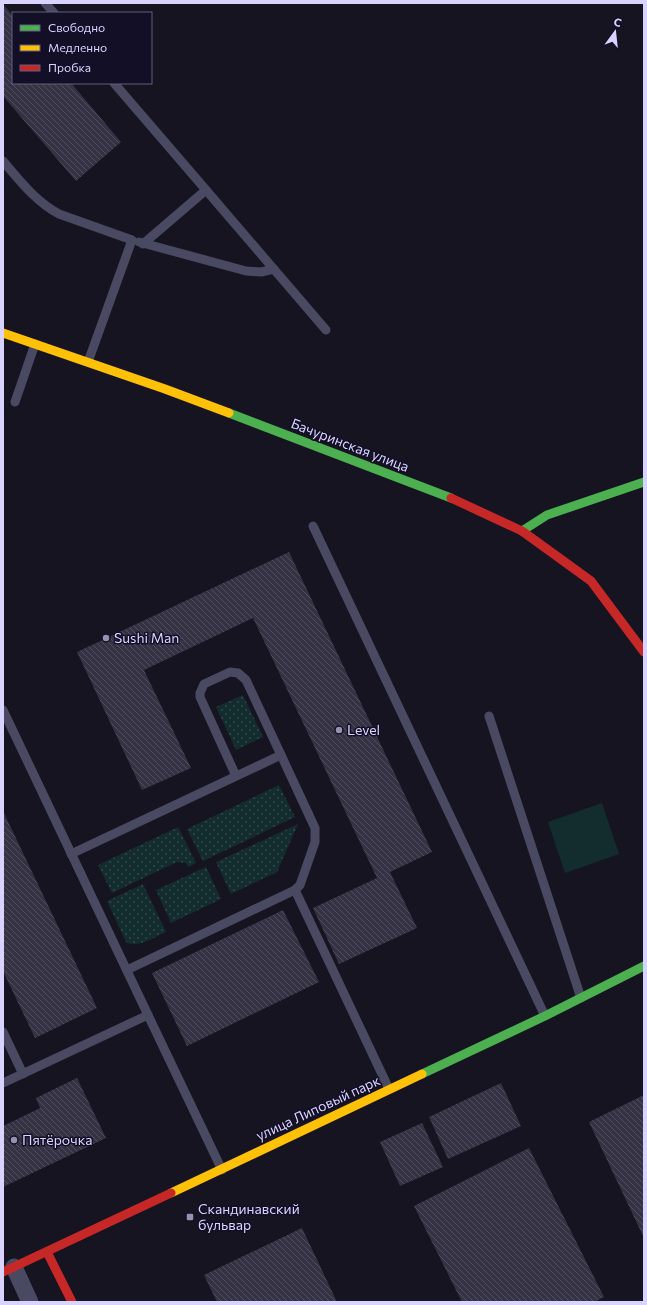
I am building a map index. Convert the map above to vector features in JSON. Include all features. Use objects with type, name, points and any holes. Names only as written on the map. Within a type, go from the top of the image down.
[{"type":"street","name":"Бачуринская улица","points":[[3,332],[165,389],[451,498],[522,531],[590,581],[644,652]]},
{"type":"street","points":[[522,531],[547,515],[644,482]]},
{"type":"street","name":"улица Липовый парк","points":[[8,1270],[546,1016],[644,966]]},
{"type":"street","points":[[47,1252],[72,1302]]},
{"type":"street","points":[[8,1270],[30,1302]]},
{"type":"lane","points":[[45,3],[53,12]]},
{"type":"lane","points":[[115,84],[326,330]]},
{"type":"lane","points":[[3,161],[31,193],[52,210],[144,244],[246,271],[261,272],[274,269]]},
{"type":"lane","points":[[144,244],[206,190]]},
{"type":"lane","points":[[88,363],[132,240]]},
{"type":"lane","points":[[16,402],[35,344]]},
{"type":"lane","points":[[313,526],[546,1016]]},
{"type":"lane","points":[[127,970],[298,888],[315,842],[313,822],[246,680],[238,673],[230,672],[204,684],[200,697],[236,776]]},
{"type":"lane","points":[[3,710],[222,1170]]},
{"type":"lane","points":[[489,716],[581,998]]},
{"type":"lane","points":[[71,854],[281,755]]},
{"type":"lane","points":[[295,890],[390,1090]]},
{"type":"lane","points":[[3,1083],[148,1015]]},
{"type":"lane","points":[[3,1032],[23,1074]]},
{"type":"green space","points":[[243,695],[263,737],[236,750],[216,707]]},
{"type":"green space","points":[[279,785],[295,817],[203,861],[187,829]]},
{"type":"green space","points":[[602,803],[619,854],[565,873],[548,822]]},
{"type":"green space","points":[[298,824],[277,872],[231,894],[216,862]]},
{"type":"green space","points":[[178,827],[196,863],[188,867],[186,863],[177,862],[112,893],[98,865]]},
{"type":"green space","points":[[206,867],[221,899],[171,923],[156,890]]},
{"type":"green space","points":[[143,884],[166,932],[146,942],[131,944],[126,942],[107,901]]},
{"type":"building","points":[[3,4],[12,15],[12,84],[72,84],[121,142],[76,181],[3,96]]},
{"type":"building","points":[[289,552],[432,852],[390,872],[417,928],[339,964],[313,908],[377,878],[253,618],[144,670],[191,768],[142,790],[77,652]]},
{"type":"building","points":[[3,811],[97,1008],[35,1038],[3,971]]},
{"type":"building","points":[[283,910],[319,982],[187,1046],[152,973]]},
{"type":"building","points":[[77,1078],[106,1138],[3,1187],[3,1126],[40,1108],[36,1098]]},
{"type":"building","points":[[501,1083],[521,1126],[448,1159],[429,1117]]},
{"type":"building","points":[[644,1095],[644,1238],[589,1122]]},
{"type":"building","points":[[422,1123],[443,1167],[400,1186],[380,1142]]},
{"type":"building","points":[[529,1148],[604,1297],[594,1302],[462,1302],[414,1206]]},
{"type":"building","points":[[302,1228],[337,1302],[217,1302],[204,1275]]},
{"type":"traffic: fast","points":[[229,413],[451,498]]},
{"type":"traffic: fast","points":[[522,531],[547,515],[644,482]]},
{"type":"traffic: fast","points":[[422,1074],[545,1016],[644,966]]},
{"type":"traffic: slow","points":[[3,333],[165,389],[229,413]]},
{"type":"traffic: slow","points":[[171,1193],[422,1074]]},
{"type":"traffic: jam","points":[[451,498],[522,531],[591,581],[644,652]]},
{"type":"traffic: jam","points":[[3,1272],[171,1193]]},
{"type":"traffic: jam","points":[[47,1252],[72,1302]]},
{"type":"place","name":"Sushi Man","points":[[106,638]]},
{"type":"place","name":"Level","points":[[339,730]]},
{"type":"place","name":"Пятёрочка","points":[[14,1140]]},
{"type":"place","name":"Скандинавский бульвар","points":[[190,1217]]}]
